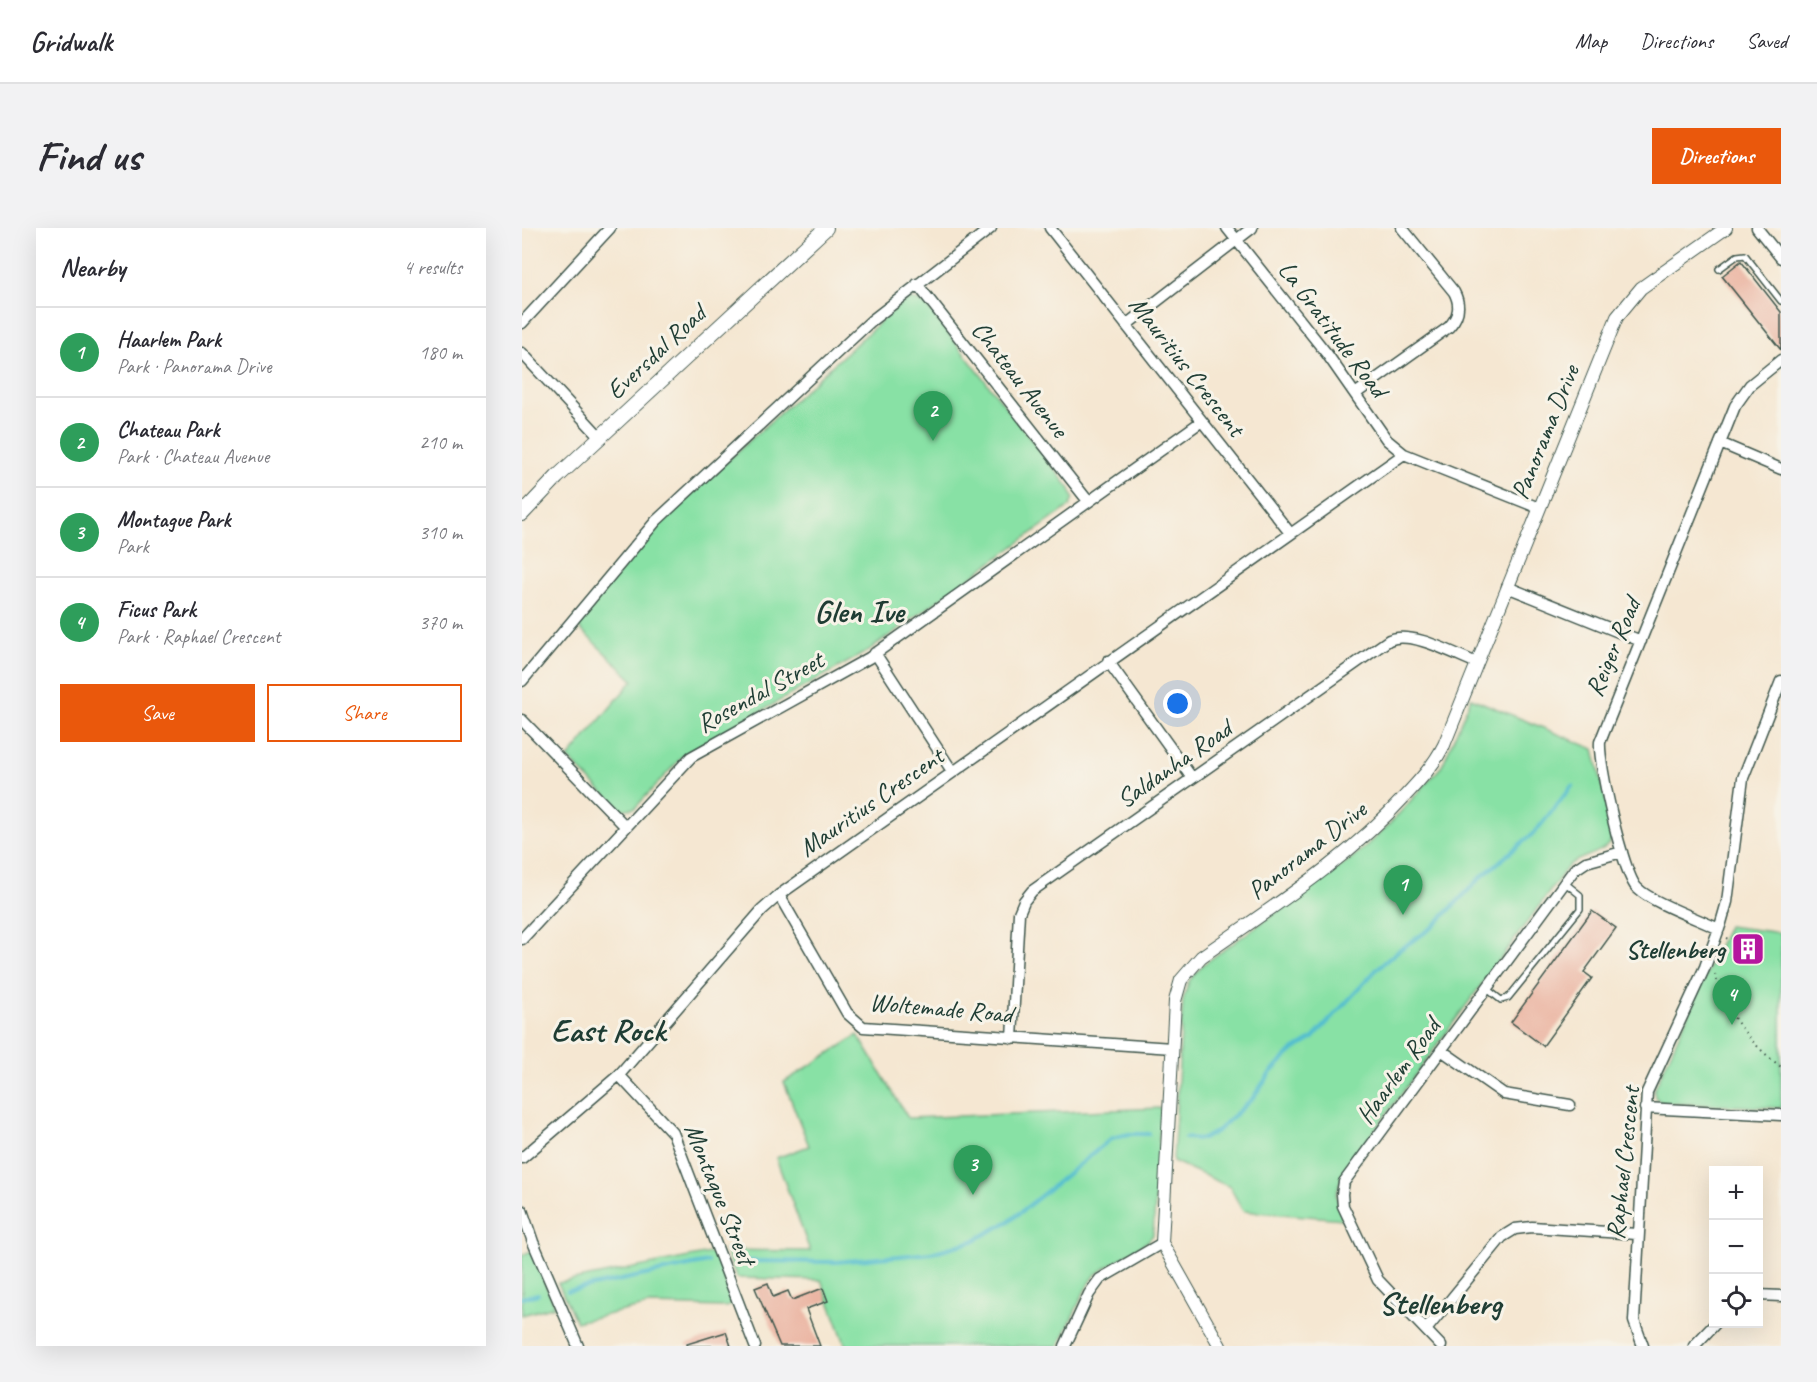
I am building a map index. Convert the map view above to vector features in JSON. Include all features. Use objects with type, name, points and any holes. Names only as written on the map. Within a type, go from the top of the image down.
[{"type":"main road","name":"Eversdal Road","points":[[522,514],[600,437],[826,228]]},
{"type":"street","points":[[522,323],[610,228]]},
{"type":"street","points":[[522,681],[656,521],[872,321],[991,228]]},
{"type":"street","name":"Mauritius Crescent","points":[[1050,228],[1290,533]]},
{"type":"street","name":"La Gratitude Road","points":[[1227,228],[1355,394],[1387,440],[1404,454]]},
{"type":"street","points":[[1126,325],[1252,228]]},
{"type":"street","points":[[1355,394],[1449,327],[1456,317],[1458,304],[1454,292],[1402,228]]},
{"type":"street","name":"Panorama Drive","points":[[1162,1243],[1176,994],[1190,967],[1337,860],[1382,821],[1437,758],[1613,325],[1622,309],[1641,288],[1726,228]]},
{"type":"street","points":[[1757,228],[1780,253]]},
{"type":"street","name":"Chateau Avenue","points":[[917,284],[1088,501]]},
{"type":"street","points":[[522,353],[600,437]]},
{"type":"street","name":"Reiger Road","points":[[1718,931],[1642,892],[1630,877],[1622,852],[1600,750],[1605,725],[1720,443],[1744,392],[1781,360]]},
{"type":"street","name":"Rosendal Street","points":[[522,939],[691,757],[875,653],[1202,421]]},
{"type":"street","points":[[1720,443],[1781,468]]},
{"type":"street","points":[[1404,454],[1539,508]]},
{"type":"street","name":"Mauritius Crescent","points":[[522,1158],[618,1075],[762,910],[778,895],[1404,454]]},
{"type":"street","points":[[1507,588],[1641,641]]},
{"type":"street","name":"Saldanha Road","points":[[1012,1038],[1020,913],[1024,901],[1032,891],[1394,638],[1412,638],[1477,663]]},
{"type":"street","points":[[875,653],[952,771]]},
{"type":"street","points":[[1108,661],[1192,778]]},
{"type":"street","name":"Raphael Crescent","points":[[1643,1346],[1634,1321],[1637,1234],[1647,1092],[1718,931],[1727,902],[1743,778],[1781,681]]},
{"type":"street","points":[[522,720],[626,827]]},
{"type":"street","name":"Haarlem Road","points":[[1441,1346],[1374,1273],[1343,1206],[1342,1194],[1347,1177],[1574,870],[1586,862],[1622,852]]},
{"type":"street","name":"Woltemade Road","points":[[778,895],[847,1013],[858,1024],[873,1029],[1172,1048]]},
{"type":"street","points":[[1441,1050],[1504,1094],[1570,1105]]},
{"type":"street","name":"Montaque Street","points":[[618,1075],[673,1133],[755,1346]]},
{"type":"street","points":[[1645,1108],[1781,1115]]},
{"type":"street","points":[[522,1210],[579,1346]]},
{"type":"street","points":[[1426,1330],[1497,1241],[1515,1229],[1532,1227],[1637,1234]]},
{"type":"street","points":[[1065,1346],[1089,1294],[1100,1279],[1162,1243],[1220,1346]]},
{"type":"street","points":[[1763,1295],[1781,1296]]},
{"type":"street","points":[[1694,1346],[1710,1328]]},
{"type":"lane","points":[[1719,269],[1737,256],[1745,255],[1780,297]]},
{"type":"lane","points":[[1486,988],[1501,1000],[1508,998],[1580,909],[1580,895],[1564,882]]},
{"type":"path","points":[[1718,931],[1743,945]]},
{"type":"path","points":[[1708,958],[1721,998],[1728,1010],[1758,1048],[1781,1067]]},
{"type":"green space","points":[[911,299],[927,306],[1070,489],[1073,498],[1070,506],[866,652],[682,757],[635,808],[620,810],[568,758],[633,680],[576,625],[637,549],[670,513],[901,303]]},
{"type":"green space","points":[[1471,698],[1594,749],[1613,832],[1612,839],[1603,849],[1569,865],[1342,1175],[1336,1195],[1343,1219],[1243,1211],[1230,1187],[1173,1161],[1183,1000],[1189,981],[1204,964],[1351,859],[1386,828],[1442,766]]},
{"type":"green space","points":[[1728,926],[1781,933],[1781,1108],[1662,1103],[1655,1097],[1654,1090]]},
{"type":"green space","points":[[858,1035],[908,1118],[1161,1108],[1153,1235],[1147,1242],[1096,1274],[1085,1290],[1059,1346],[846,1346],[821,1280],[737,1278],[725,1250],[810,1251],[776,1158],[809,1146],[784,1082]]},
{"type":"green space","points":[[531,1251],[555,1306],[522,1315],[522,1255]]},
{"type":"green space","points":[[714,1252],[734,1304],[726,1307],[649,1305],[576,1322],[558,1283]]},
{"type":"building","points":[[1741,261],[1781,312],[1781,350],[1722,276]]},
{"type":"building","points":[[1592,911],[1616,928],[1584,972],[1592,978],[1543,1046],[1511,1022]]},
{"type":"building","name":"Stellenberg","points":[[1745,941],[1756,947],[1751,957],[1740,951]]},
{"type":"building","points":[[768,1283],[773,1297],[788,1291],[792,1300],[823,1288],[828,1301],[806,1309],[820,1346],[780,1346],[755,1288]]},
{"type":"building","points":[[726,1332],[731,1346],[687,1346],[687,1344]]},
{"type":"waterway","points":[[1185,1138],[1203,1139],[1216,1132],[1252,1099],[1271,1072],[1293,1050],[1312,1039],[1378,968],[1399,950],[1433,927],[1480,878],[1536,831],[1572,786]]},
{"type":"waterway","points":[[740,1261],[836,1262],[931,1253],[973,1241],[1011,1220],[1112,1138],[1129,1134],[1149,1134]]},
{"type":"waterway","points":[[568,1291],[708,1262]]},
{"type":"waterway","points":[[522,1298],[538,1294]]},
{"type":"place","name":"Chateau Park","points":[[933,441]]},
{"type":"place","name":"Haarlem Park","points":[[1403,915]]},
{"type":"place","name":"Stellenberg","points":[[1748,949]]},
{"type":"place","name":"Ficus Park","points":[[1732,1025]]},
{"type":"place","name":"Montague Park","points":[[973,1195]]},
{"type":"district","name":"Glen Ive","points":[[859,611]]},
{"type":"district","name":"East Rock","points":[[608,1030]]},
{"type":"district","name":"Stellenberg","points":[[1440,1303]]}]
